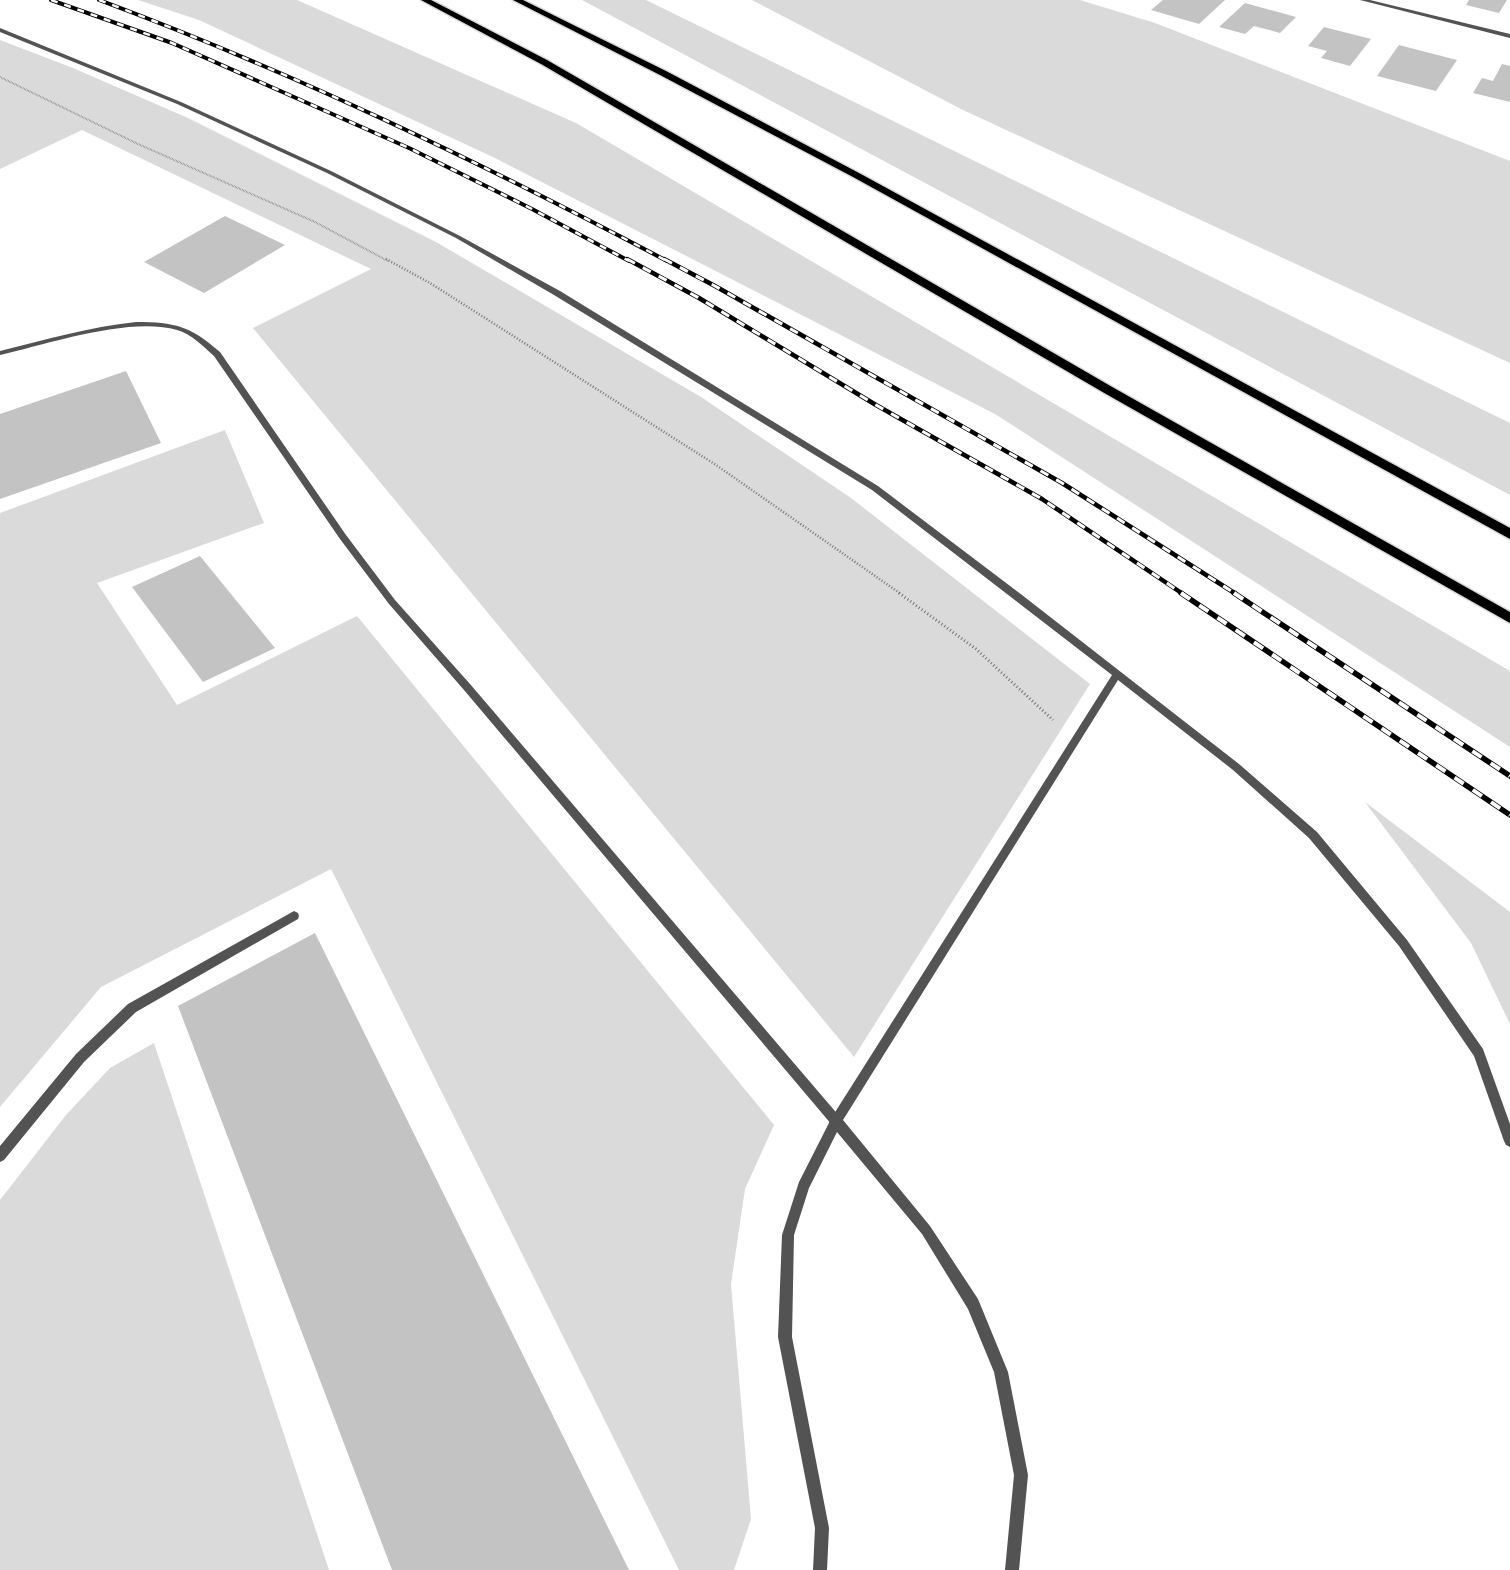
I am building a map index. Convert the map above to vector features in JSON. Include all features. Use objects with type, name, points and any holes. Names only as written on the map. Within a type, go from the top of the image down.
[{"type":"highway","points":[[425,0],[544,62],[1110,391],[1510,618]]},
{"type":"highway","points":[[517,0],[628,54],[910,204],[1181,351],[1510,534]]},
{"type":"street","points":[[1362,0],[1510,36]]},
{"type":"street","points":[[0,30],[179,103],[329,172],[458,237],[557,293],[875,488],[1019,597],[1236,767],[1314,835],[1403,943],[1479,1053],[1510,1141]]},
{"type":"street","points":[[0,353],[85,332],[144,323],[176,327],[200,339],[217,354],[343,538],[392,602],[467,687],[836,1121],[926,1230],[973,1304],[1001,1372],[1021,1475],[1012,1570]]},
{"type":"street","points":[[820,1570],[822,1528],[785,1336],[788,1235],[803,1186],[836,1121],[1117,674]]},
{"type":"street","points":[[0,1156],[80,1058],[132,1008],[294,916]]},
{"type":"path","points":[[0,77],[138,144],[315,222],[430,283],[716,466],[851,558],[976,649],[1075,741]]},
{"type":"shaded area","points":[[138,0],[297,0],[576,123],[1510,671],[1510,747],[995,414],[495,158],[199,20]]},
{"type":"shaded area","points":[[582,0],[646,0],[1510,423],[1510,495]]},
{"type":"shaded area","points":[[752,0],[1080,0],[1155,23],[1510,161],[1510,363],[963,110]]},
{"type":"shaded area","points":[[0,40],[73,68],[188,118],[436,242],[701,397],[851,498],[1090,684],[854,1057],[253,328],[371,269],[82,130],[0,169]]},
{"type":"shaded area","points":[[225,430],[264,523],[97,583],[177,705],[357,616],[774,1125],[745,1189],[731,1284],[751,1519],[734,1570],[679,1570],[331,869],[101,987],[0,1107],[0,513]]},
{"type":"shaded area","points":[[1365,802],[1510,912],[1510,1024],[1471,943]]},
{"type":"shaded area","points":[[154,1043],[329,1570],[0,1570],[0,1200],[66,1115],[110,1068]]},
{"type":"building","points":[[1163,0],[1225,0],[1199,24],[1151,10]]},
{"type":"building","points":[[1469,0],[1507,0],[1499,13],[1466,5]]},
{"type":"building","points":[[1245,3],[1296,17],[1280,33],[1254,26],[1245,34],[1219,27]]},
{"type":"building","points":[[1324,27],[1371,39],[1350,66],[1321,58],[1327,51],[1308,46]]},
{"type":"building","points":[[1399,45],[1457,60],[1436,91],[1377,76]]},
{"type":"building","points":[[1502,64],[1510,66],[1510,102],[1473,93],[1482,78],[1493,81]]},
{"type":"building","points":[[225,216],[285,245],[204,293],[144,262]]},
{"type":"building","points":[[126,371],[161,443],[0,499],[0,414]]},
{"type":"building","points":[[200,556],[275,648],[203,682],[132,587]]},
{"type":"building","points":[[315,933],[629,1570],[392,1570],[178,1006]]},
{"type":"railway","points":[[51,0],[172,43],[409,148],[532,209],[629,261]]},
{"type":"railway","points":[[99,0],[244,58],[387,121],[528,189],[667,261]]},
{"type":"railway","points":[[627,259],[699,298],[876,405],[1042,499],[1183,594]]},
{"type":"railway","points":[[664,259],[1062,483],[1236,594]]},
{"type":"railway","points":[[1181,593],[1510,815]]},
{"type":"railway","points":[[1234,593],[1510,776]]}]
